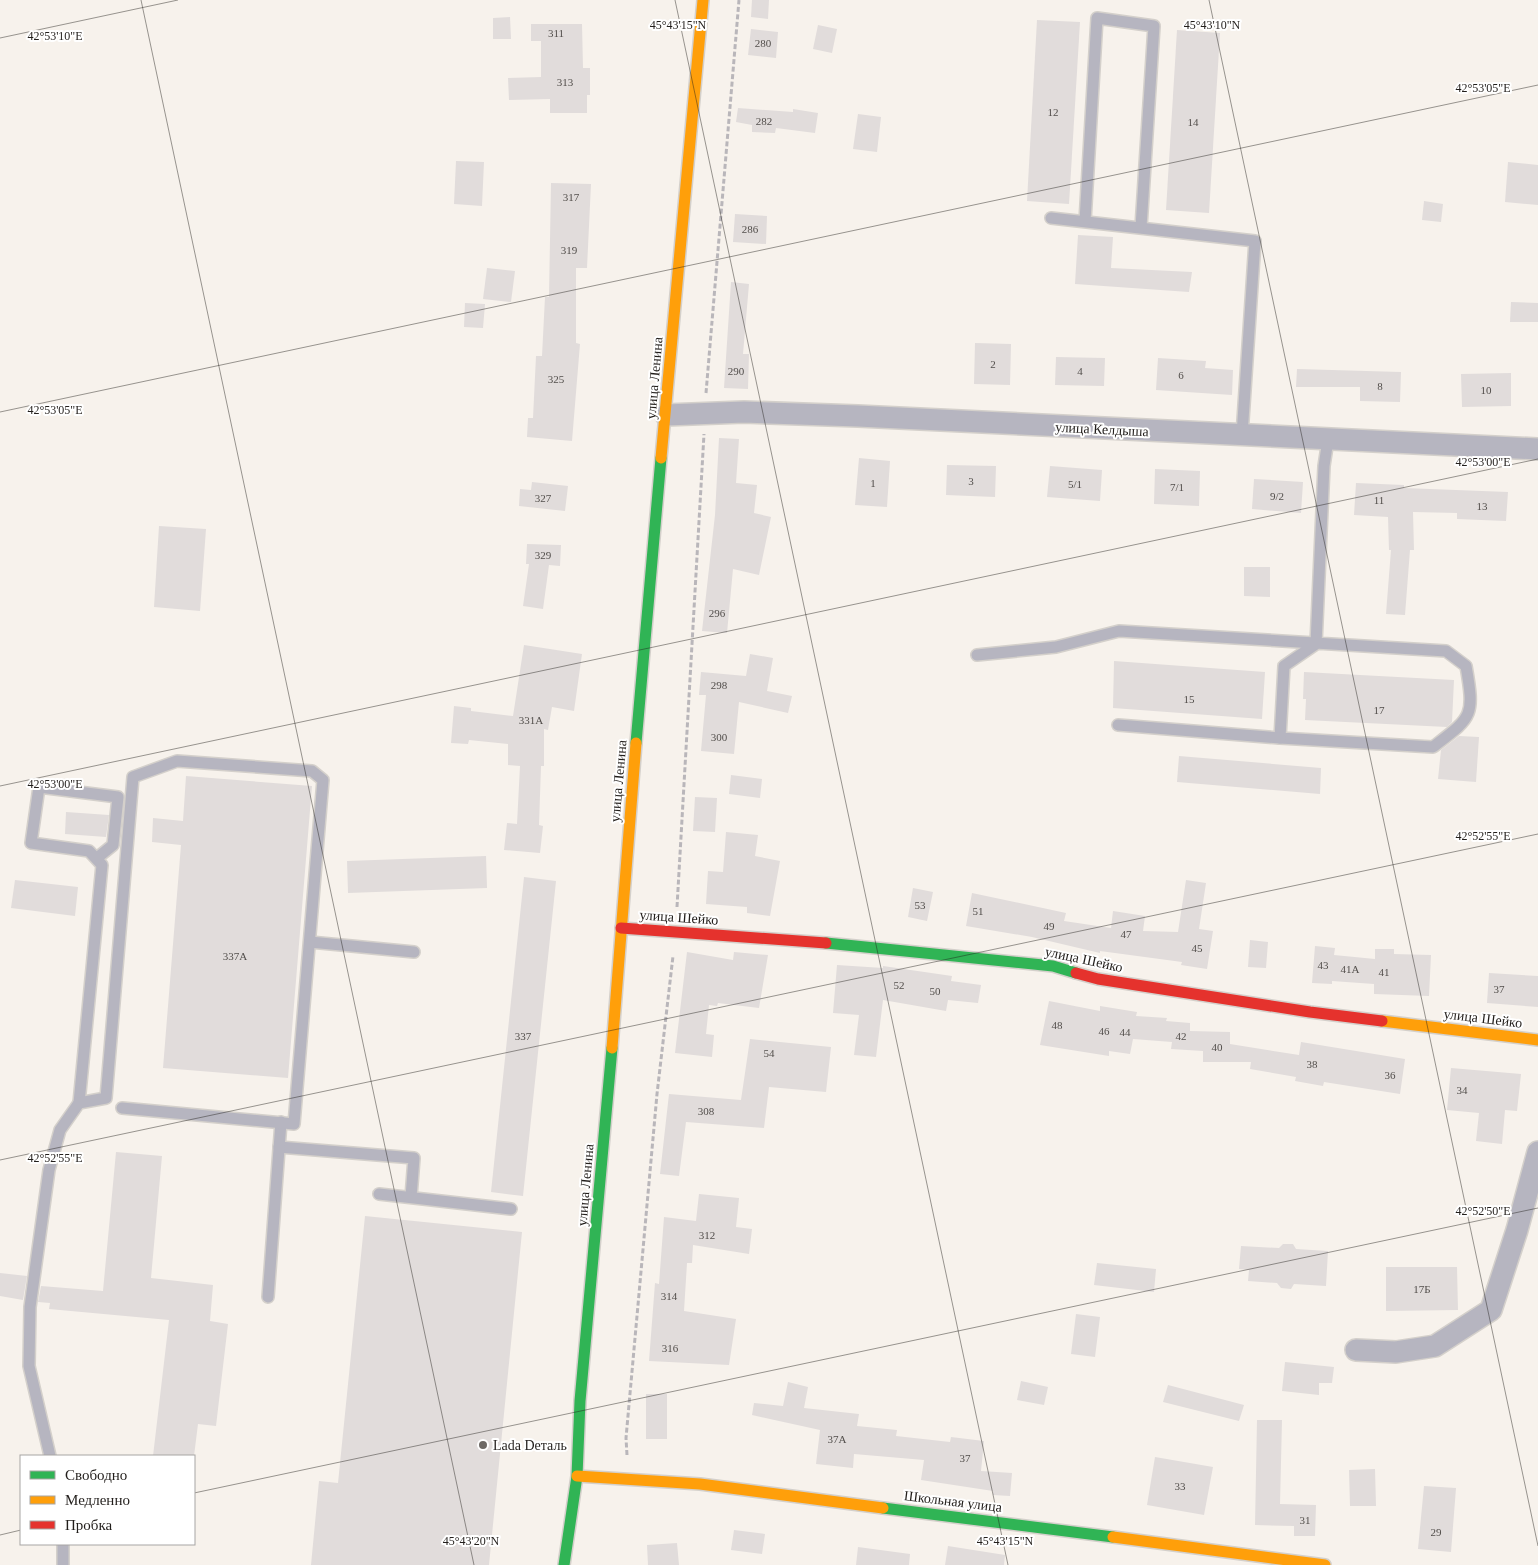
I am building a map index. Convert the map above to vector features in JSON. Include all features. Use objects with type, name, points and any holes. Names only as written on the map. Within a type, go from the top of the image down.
[{"type":"street","name":"улица Ленина","points":[[564,1565],[577,1476],[580,1401],[603,1156],[643,658],[703,0]]},
{"type":"street","name":"улица Келдыша","points":[[666,416],[744,412],[1538,449]]},
{"type":"street","name":"улица Шейко","points":[[621,928],[862,946],[1053,966],[1098,979],[1300,1010],[1538,1040]]},
{"type":"street","points":[[1356,1350],[1396,1352],[1435,1346],[1491,1310],[1517,1230],[1538,1152]]},
{"type":"street","name":"Школьная улица","points":[[577,1476],[700,1484],[1325,1565]]},
{"type":"lane","points":[[1085,221],[1097,18],[1154,26],[1141,227]]},
{"type":"lane","points":[[1051,218],[1255,241],[1242,435]]},
{"type":"lane","points":[[1316,644],[1328,440]]},
{"type":"lane","points":[[977,655],[1056,647],[1119,631],[1316,644],[1446,650],[1466,666],[1471,690],[1470,714],[1461,725],[1433,747],[1280,738],[1118,725]]},
{"type":"lane","points":[[1280,738],[1284,666],[1316,644]]},
{"type":"lane","points":[[79,1103],[106,1098],[133,777],[177,761],[312,771],[323,780],[294,1124],[122,1108]]},
{"type":"lane","points":[[50,1455],[29,1366],[30,1307],[49,1170],[60,1130],[79,1103],[102,865],[89,852],[31,843],[39,786],[118,797],[113,845],[96,858]]},
{"type":"lane","points":[[310,942],[414,952]]},
{"type":"lane","points":[[268,1297],[281,1122]]},
{"type":"lane","points":[[279,1147],[414,1158],[411,1198]]},
{"type":"lane","points":[[380,1194],[511,1208]]},
{"type":"lane","points":[[63,1545],[63,1565]]},
{"type":"path","points":[[628,1480],[626,1438],[657,1094],[675,932],[698,511],[739,0]]},
{"type":"building","points":[[752,0],[769,0],[768,19],[751,17]]},
{"type":"building","points":[[510,17],[511,39],[493,39],[493,18]]},
{"type":"building","points":[[1037,20],[1080,22],[1069,204],[1027,201]]},
{"type":"building","points":[[531,24],[582,24],[583,68],[590,68],[590,95],[587,95],[587,113],[550,113],[550,99],[509,100],[508,78],[541,77],[541,41],[531,41]]},
{"type":"building","points":[[818,25],[837,29],[832,53],[813,49]]},
{"type":"building","points":[[751,29],[778,32],[776,58],[748,55]]},
{"type":"building","points":[[1177,30],[1220,33],[1209,213],[1166,210]]},
{"type":"building","points":[[738,108],[793,112],[793,109],[818,113],[815,133],[776,128],[775,133],[752,132],[752,125],[736,122]]},
{"type":"building","points":[[858,114],[881,117],[877,152],[853,149]]},
{"type":"building","points":[[456,161],[484,162],[482,206],[454,204]]},
{"type":"building","points":[[1508,162],[1538,165],[1538,205],[1505,202]]},
{"type":"building","points":[[551,183],[591,184],[587,268],[576,268],[576,343],[580,344],[572,441],[527,437],[528,418],[533,418],[536,356],[542,356],[545,297],[549,297]]},
{"type":"building","points":[[1424,201],[1443,204],[1441,222],[1422,220]]},
{"type":"building","points":[[735,214],[767,216],[766,244],[733,242]]},
{"type":"building","points":[[1078,235],[1113,237],[1111,268],[1192,272],[1189,292],[1075,284]]},
{"type":"building","points":[[487,268],[515,271],[511,302],[483,299]]},
{"type":"building","points":[[731,282],[749,284],[743,354],[749,354],[748,389],[724,388]]},
{"type":"building","points":[[1511,302],[1538,303],[1538,322],[1510,322]]},
{"type":"building","points":[[465,303],[485,304],[483,328],[464,327]]},
{"type":"building","points":[[975,343],[1011,344],[1010,385],[974,384]]},
{"type":"building","points":[[1056,357],[1105,358],[1104,386],[1055,385]]},
{"type":"building","points":[[1158,358],[1206,361],[1205,368],[1233,370],[1232,395],[1156,390]]},
{"type":"building","points":[[1297,369],[1401,372],[1400,402],[1360,401],[1360,387],[1296,387]]},
{"type":"building","points":[[1511,373],[1511,406],[1462,407],[1461,374]]},
{"type":"building","points":[[719,438],[739,439],[736,483],[757,485],[754,513],[771,517],[759,575],[733,569],[727,633],[702,631],[715,515]]},
{"type":"building","points":[[859,458],[890,461],[887,507],[855,505]]},
{"type":"building","points":[[947,465],[996,466],[995,497],[946,495]]},
{"type":"building","points":[[1050,466],[1102,470],[1100,501],[1047,497]]},
{"type":"building","points":[[1155,469],[1200,471],[1199,506],[1154,504]]},
{"type":"building","points":[[1254,479],[1303,482],[1301,513],[1252,509]]},
{"type":"building","points":[[532,482],[568,486],[565,511],[519,506],[520,489],[531,490]]},
{"type":"building","points":[[1356,483],[1404,485],[1404,488],[1508,492],[1506,521],[1457,519],[1457,513],[1413,512],[1414,550],[1410,550],[1405,615],[1386,614],[1391,550],[1389,550],[1388,517],[1354,515]]},
{"type":"building","points":[[159,526],[206,529],[200,611],[154,607]]},
{"type":"building","points":[[527,544],[561,545],[560,566],[549,565],[543,609],[523,606],[529,564],[526,564]]},
{"type":"building","points":[[1244,567],[1270,567],[1270,597],[1244,596]]},
{"type":"building","points":[[524,645],[582,654],[574,711],[552,707],[548,730],[544,729],[544,766],[541,766],[539,825],[543,826],[540,853],[504,850],[507,823],[517,824],[520,766],[508,765],[508,744],[469,740],[468,744],[451,743],[454,706],[471,708],[471,711],[513,716]]},
{"type":"building","points":[[750,654],[773,658],[767,691],[792,696],[788,713],[739,702],[734,754],[701,751],[706,695],[699,695],[701,672],[746,676]]},
{"type":"building","points":[[1114,661],[1265,672],[1262,719],[1113,708]]},
{"type":"building","points":[[1304,672],[1454,680],[1452,722],[1447,727],[1305,720],[1306,699],[1303,699]]},
{"type":"building","points":[[1459,736],[1479,737],[1476,782],[1438,779],[1441,750]]},
{"type":"building","points":[[1179,756],[1321,768],[1320,794],[1177,782]]},
{"type":"building","points":[[731,775],[762,779],[760,798],[729,794]]},
{"type":"building","points":[[186,776],[312,786],[288,1078],[163,1068],[181,845],[152,842],[153,818],[183,821]]},
{"type":"building","points":[[695,797],[717,798],[715,832],[693,831]]},
{"type":"building","points":[[66,812],[109,815],[106,837],[65,834]]},
{"type":"building","points":[[726,832],[758,835],[755,856],[780,861],[770,916],[747,913],[747,907],[706,904],[708,871],[723,872]]},
{"type":"building","points":[[486,856],[487,888],[348,893],[347,861]]},
{"type":"building","points":[[524,877],[556,881],[523,1196],[491,1192]]},
{"type":"building","points":[[15,880],[78,887],[75,916],[11,908]]},
{"type":"building","points":[[1186,880],[1206,883],[1199,929],[1213,931],[1207,969],[1181,965],[1182,962],[1100,951],[1100,953],[1032,937],[966,926],[972,893],[1066,913],[1064,921],[1111,928],[1113,911],[1145,916],[1143,931],[1178,932]]},
{"type":"building","points":[[913,888],[933,892],[927,921],[908,917]]},
{"type":"building","points":[[1250,940],[1268,942],[1266,968],[1248,967]]},
{"type":"building","points":[[1315,946],[1335,948],[1334,955],[1375,959],[1375,949],[1394,949],[1394,954],[1431,955],[1429,996],[1374,994],[1374,984],[1332,981],[1332,984],[1312,983]]},
{"type":"building","points":[[687,952],[733,960],[734,952],[768,955],[759,1008],[718,1003],[717,1006],[709,1005],[706,1034],[714,1035],[712,1057],[675,1053]]},
{"type":"building","points":[[837,965],[883,968],[883,966],[952,976],[951,981],[981,985],[978,1003],[948,1000],[946,1011],[883,1000],[876,1057],[854,1055],[859,1015],[833,1013]]},
{"type":"building","points":[[1489,973],[1538,976],[1538,1007],[1487,1003]]},
{"type":"building","points":[[1049,1001],[1100,1011],[1100,1006],[1137,1012],[1136,1016],[1167,1018],[1166,1021],[1190,1023],[1190,1031],[1230,1032],[1230,1044],[1299,1055],[1301,1042],[1405,1059],[1400,1094],[1324,1082],[1323,1086],[1295,1081],[1296,1077],[1250,1069],[1251,1062],[1203,1062],[1203,1051],[1171,1049],[1172,1042],[1133,1039],[1130,1054],[1109,1051],[1109,1056],[1040,1045]]},
{"type":"building","points":[[750,1039],[831,1047],[826,1092],[769,1087],[764,1128],[686,1122],[679,1176],[660,1174],[669,1094],[741,1100]]},
{"type":"building","points":[[1451,1068],[1521,1074],[1517,1111],[1505,1110],[1502,1144],[1476,1141],[1479,1113],[1447,1110]]},
{"type":"building","points":[[116,1152],[162,1156],[151,1278],[213,1285],[210,1321],[228,1324],[216,1426],[198,1424],[194,1455],[153,1455],[169,1320],[49,1309],[50,1303],[38,1302],[41,1286],[103,1291]]},
{"type":"building","points":[[699,1194],[739,1198],[736,1227],[752,1229],[749,1254],[693,1245],[692,1263],[687,1263],[684,1311],[736,1319],[729,1365],[649,1361],[655,1283],[659,1284],[664,1217],[696,1221]]},
{"type":"building","points":[[365,1216],[522,1232],[489,1565],[311,1565],[319,1481],[338,1483]]},
{"type":"building","points":[[1283,1244],[1293,1244],[1296,1249],[1328,1251],[1326,1286],[1294,1284],[1291,1289],[1281,1288],[1277,1283],[1248,1281],[1249,1270],[1239,1269],[1241,1246],[1279,1248]]},
{"type":"building","points":[[1097,1263],[1156,1269],[1154,1292],[1094,1285]]},
{"type":"building","points":[[1386,1267],[1457,1267],[1458,1310],[1386,1311]]},
{"type":"building","points":[[0,1273],[27,1276],[23,1300],[0,1296]]},
{"type":"building","points":[[1076,1314],[1100,1317],[1095,1357],[1071,1354]]},
{"type":"building","points":[[1285,1362],[1334,1367],[1332,1383],[1319,1383],[1319,1395],[1282,1391]]},
{"type":"building","points":[[1021,1381],[1048,1387],[1044,1405],[1017,1400]]},
{"type":"building","points":[[788,1382],[808,1387],[804,1408],[859,1414],[857,1426],[897,1430],[896,1436],[950,1442],[951,1437],[984,1441],[981,1471],[1012,1473],[1010,1496],[993,1495],[993,1491],[921,1480],[924,1460],[854,1454],[853,1468],[816,1464],[820,1430],[752,1415],[754,1403],[783,1406]]},
{"type":"building","points":[[1168,1385],[1244,1405],[1239,1421],[1163,1402]]},
{"type":"building","points":[[646,1394],[667,1394],[667,1439],[646,1439]]},
{"type":"building","points":[[1257,1420],[1282,1420],[1280,1504],[1316,1505],[1315,1536],[1294,1536],[1294,1526],[1255,1525]]},
{"type":"building","points":[[1155,1457],[1213,1467],[1204,1515],[1147,1505]]},
{"type":"building","points":[[1375,1469],[1376,1506],[1350,1506],[1349,1470]]},
{"type":"building","points":[[1424,1486],[1456,1488],[1451,1552],[1418,1549]]},
{"type":"building","points":[[734,1530],[765,1534],[762,1554],[731,1550]]},
{"type":"building","points":[[677,1543],[679,1565],[648,1565],[647,1545]]},
{"type":"building","points":[[948,1546],[1005,1555],[1004,1565],[945,1565]]},
{"type":"building","points":[[858,1547],[910,1554],[909,1565],[856,1565]]},
{"type":"traffic: fast","points":[[636,743],[661,458]]},
{"type":"traffic: fast","points":[[826,943],[1053,966],[1076,973]]},
{"type":"traffic: fast","points":[[564,1565],[577,1476],[580,1401],[612,1048]]},
{"type":"traffic: fast","points":[[883,1508],[1113,1537]]},
{"type":"traffic: slow","points":[[661,458],[703,0]]},
{"type":"traffic: slow","points":[[612,1048],[636,743]]},
{"type":"traffic: slow","points":[[1382,1021],[1538,1040]]},
{"type":"traffic: slow","points":[[577,1476],[700,1484],[883,1508]]},
{"type":"traffic: slow","points":[[1113,1537],[1325,1565]]},
{"type":"traffic: jam","points":[[621,928],[826,943]]},
{"type":"traffic: jam","points":[[1076,973],[1098,979],[1310,1012],[1382,1021]]},
{"type":"place","name":"Lada Dеталь","points":[[483,1445]]}]
